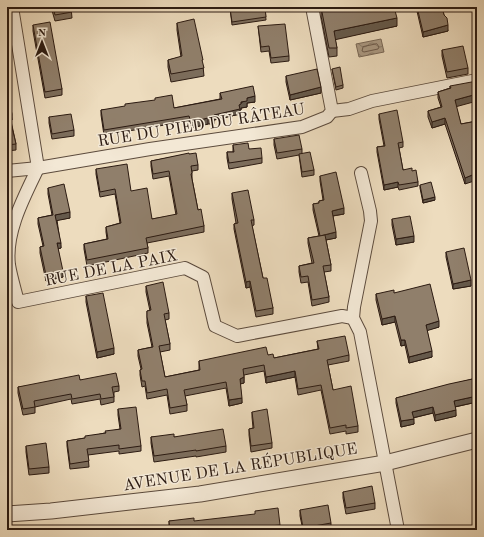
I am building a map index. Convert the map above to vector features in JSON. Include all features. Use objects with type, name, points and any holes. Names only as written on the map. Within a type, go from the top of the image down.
[{"type":"street","points":[[12,7],[38,168]]},
{"type":"street","points":[[312,7],[332,111],[349,109],[372,101],[477,80]]},
{"type":"street","name":"RUE DU PIED DU RÂTEAU","points":[[7,171],[38,168],[150,148],[302,127],[327,117],[332,111]]},
{"type":"street","name":"RUE DE LA PAIX","points":[[38,168],[18,209],[10,238],[9,265],[18,302],[184,268],[203,277],[215,326],[237,336],[342,316],[353,318]]},
{"type":"street","points":[[361,172],[371,221],[353,318],[360,332],[398,530]]},
{"type":"street","name":"AVENUE DE LA RÉPUBLIQUE","points":[[7,514],[51,511],[200,494],[385,463],[477,440]]},
{"type":"water","points":[[381,39],[384,52],[359,57],[356,44]]},
{"type":"building","points":[[53,7],[71,7],[72,12],[55,15]]},
{"type":"building","points":[[265,7],[266,17],[232,22],[230,8]]},
{"type":"building","points":[[321,7],[394,7],[397,18],[334,31],[337,48],[329,48]]},
{"type":"building","points":[[417,7],[442,7],[444,15],[447,18],[448,25],[423,32]]},
{"type":"building","points":[[194,19],[204,68],[171,74],[168,60],[182,56],[177,23]]},
{"type":"building","points":[[50,22],[62,89],[45,92],[33,25]]},
{"type":"building","points":[[285,24],[289,56],[271,58],[269,46],[261,47],[258,26]]},
{"type":"building","points":[[463,46],[468,68],[447,72],[442,50]]},
{"type":"building","points":[[340,67],[343,85],[336,87],[332,69]]},
{"type":"building","points":[[317,69],[321,87],[290,95],[286,76]]},
{"type":"building","points":[[477,81],[477,94],[455,100],[461,124],[477,121],[477,173],[465,178],[445,118],[432,122],[428,111],[442,107],[438,92],[451,88],[450,86]]},
{"type":"building","points":[[253,86],[255,96],[247,98],[247,101],[241,102],[239,105],[240,109],[214,115],[214,118],[191,122],[189,116],[104,130],[101,110],[125,106],[125,104],[155,100],[155,98],[172,95],[174,108],[222,99],[220,93]]},
{"type":"building","points":[[7,90],[12,114],[9,115],[16,144],[7,145]]},
{"type":"building","points":[[397,110],[403,142],[398,143],[403,170],[412,168],[412,171],[416,170],[418,182],[399,185],[398,182],[384,185],[377,147],[385,146],[379,114]]},
{"type":"building","points":[[71,114],[74,130],[52,134],[49,117]]},
{"type":"building","points":[[299,135],[302,149],[277,153],[274,139]]},
{"type":"building","points":[[248,143],[249,149],[261,148],[262,158],[229,163],[227,152],[234,152],[233,145]]},
{"type":"building","points":[[310,152],[314,170],[302,172],[299,154]]},
{"type":"building","points":[[189,153],[196,153],[198,165],[191,166],[191,174],[198,210],[201,209],[204,226],[146,238],[148,248],[87,260],[84,244],[108,239],[106,227],[121,223],[115,189],[100,192],[96,169],[127,164],[131,191],[147,188],[152,219],[177,214],[169,171],[153,174],[151,161]]},
{"type":"building","points":[[336,172],[344,208],[332,211],[336,232],[320,236],[313,204],[324,200],[320,176]]},
{"type":"building","points":[[431,182],[435,197],[423,200],[420,185]]},
{"type":"building","points":[[64,184],[70,212],[55,215],[61,243],[57,243],[63,271],[46,275],[40,247],[44,246],[38,218],[53,215],[48,188]]},
{"type":"building","points":[[248,190],[254,220],[251,220],[263,278],[267,278],[273,308],[256,311],[250,281],[246,282],[234,224],[238,223],[232,193]]},
{"type":"building","points":[[410,216],[414,236],[396,239],[392,219]]},
{"type":"building","points":[[325,235],[331,265],[323,266],[329,297],[312,300],[308,276],[301,277],[299,266],[314,263],[308,238]]},
{"type":"building","points":[[464,248],[471,280],[453,284],[446,252]]},
{"type":"building","points":[[163,282],[169,313],[164,314],[170,344],[159,346],[165,377],[200,370],[199,361],[266,347],[268,355],[273,354],[274,358],[319,349],[317,341],[345,336],[349,355],[327,360],[333,390],[351,386],[358,426],[346,428],[346,425],[330,428],[321,385],[298,389],[295,371],[266,377],[264,365],[243,369],[244,377],[240,379],[242,398],[229,400],[226,382],[184,390],[187,405],[170,408],[167,389],[147,393],[145,381],[142,381],[140,370],[142,369],[138,350],[153,347],[147,317],[147,311],[151,310],[146,286]]},
{"type":"building","points":[[430,284],[439,321],[426,325],[432,351],[409,357],[405,340],[401,340],[395,316],[382,319],[376,294],[394,290],[394,293]]},
{"type":"building","points":[[103,293],[114,348],[97,352],[86,296]]},
{"type":"building","points":[[116,373],[119,386],[112,387],[114,397],[101,399],[100,394],[72,399],[71,394],[34,401],[35,407],[23,409],[18,387],[79,375],[80,380]]},
{"type":"building","points":[[477,378],[477,396],[454,401],[456,410],[435,415],[433,407],[412,412],[414,419],[401,421],[396,398]]},
{"type":"building","points":[[136,407],[141,446],[119,449],[119,445],[87,449],[89,461],[70,464],[67,441],[85,438],[85,436],[106,433],[105,431],[121,429],[118,409]]},
{"type":"building","points":[[267,409],[272,443],[251,446],[249,429],[254,428],[252,412]]},
{"type":"building","points":[[223,429],[226,446],[154,456],[151,437],[174,434],[174,437]]},
{"type":"building","points":[[46,443],[49,467],[29,469],[26,446]]},
{"type":"building","points":[[372,486],[375,503],[346,508],[343,492]]},
{"type":"building","points":[[328,505],[331,523],[303,528],[300,510]]},
{"type":"building","points":[[278,508],[280,525],[238,530],[170,530],[169,521],[194,518],[194,521],[255,514],[255,511]]},
{"type":"building","points":[[145,527],[145,530],[122,530],[122,529]]}]
